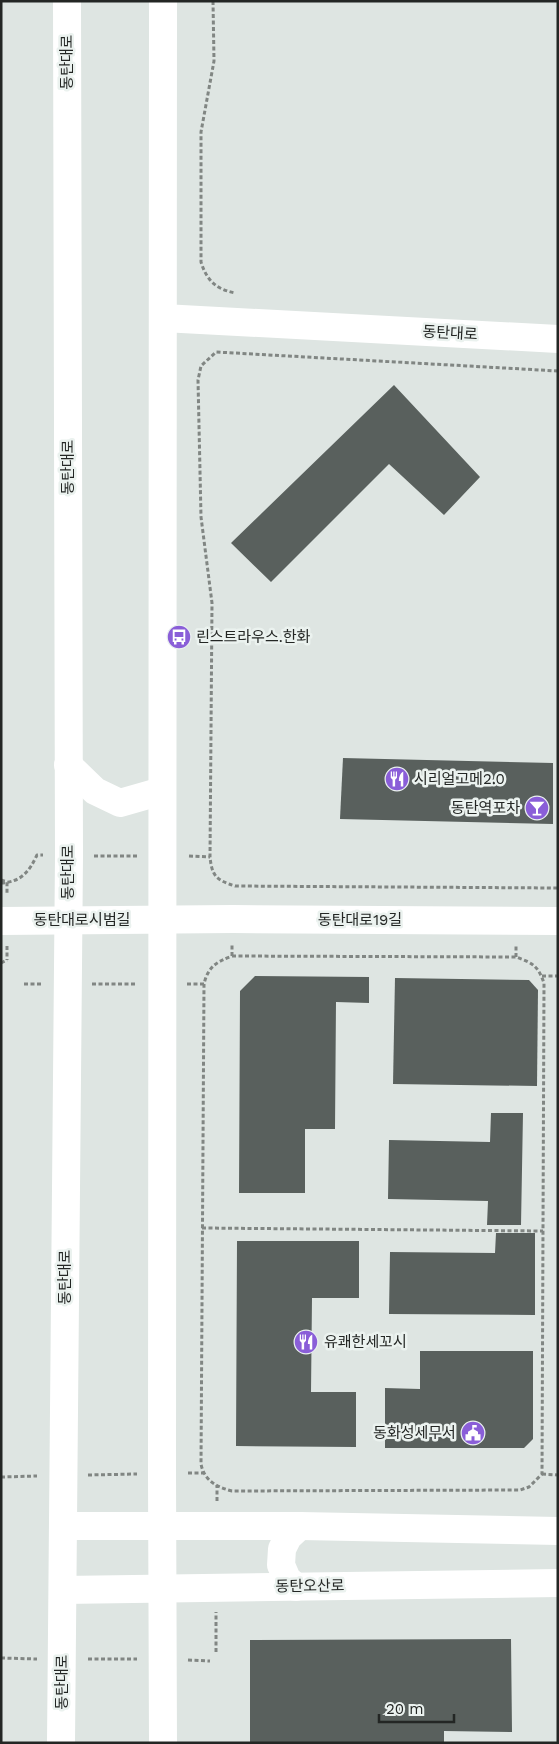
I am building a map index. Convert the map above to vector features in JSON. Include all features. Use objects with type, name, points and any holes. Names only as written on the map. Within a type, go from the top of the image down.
[{"type":"main road","name":"동탄대로","points":[[61,1743],[69,856],[67,1]]},
{"type":"main road","points":[[163,1743],[162,791],[164,1]]},
{"type":"main road","name":"동탄대로","points":[[163,318],[558,339]]},
{"type":"main road","points":[[68,765],[94,791],[120,803],[162,791]]},
{"type":"main road","name":"동탄대로시범길","points":[[1,921],[162,920]]},
{"type":"main road","name":"동탄대로19길","points":[[162,920],[558,921]]},
{"type":"main road","points":[[63,1526],[300,1526],[558,1531]]},
{"type":"main road","points":[[296,1587],[287,1579],[281,1565],[282,1549],[288,1537],[300,1526]]},
{"type":"main road","name":"동탄오산로","points":[[63,1590],[558,1583]]},
{"type":"path","points":[[213,1],[214,62],[201,132],[201,262],[205,276],[216,286],[227,292],[242,295]]},
{"type":"path","points":[[558,371],[216,352],[201,366],[198,380],[201,517],[212,603],[210,857],[211,869],[216,877],[222,882],[235,886],[558,888]]},
{"type":"path","points":[[1,881],[18,880],[26,874],[38,855],[210,857]]},
{"type":"path","points":[[232,956],[516,958],[530,962],[540,972],[544,983],[542,1474],[529,1487],[520,1490],[232,1491],[221,1488],[203,1474],[201,1464],[204,984],[206,974],[211,966],[232,956]]},
{"type":"path","points":[[542,976],[558,976]]},
{"type":"path","points":[[24,984],[204,984]]},
{"type":"path","points":[[202,1228],[543,1231]]},
{"type":"path","points":[[1,1477],[162,1473],[203,1474]]},
{"type":"path","points":[[542,1474],[558,1475]]},
{"type":"path","points":[[1,1658],[210,1660]]},
{"type":"building","points":[[394,385],[480,477],[444,515],[389,464],[271,582],[231,543]]},
{"type":"building","points":[[343,758],[553,763],[553,824],[340,819]]},
{"type":"building","points":[[255,976],[369,977],[369,1003],[336,1002],[335,1129],[305,1129],[305,1193],[239,1193],[240,991]]},
{"type":"building","points":[[395,978],[529,980],[538,990],[537,1086],[393,1084]]},
{"type":"building","points":[[491,1113],[523,1113],[521,1225],[487,1225],[488,1201],[388,1199],[389,1140],[490,1142]]},
{"type":"building","points":[[496,1233],[535,1233],[535,1315],[389,1314],[390,1252],[495,1253]]},
{"type":"building","points":[[237,1241],[359,1241],[359,1298],[312,1298],[311,1392],[356,1392],[356,1447],[236,1446]]},
{"type":"building","points":[[420,1351],[533,1351],[533,1439],[524,1448],[385,1448],[385,1388],[420,1389]]},
{"type":"building","points":[[511,1639],[512,1732],[444,1731],[444,1743],[250,1743],[250,1640]]},
{"type":"place","name":"린스트라우스.한화","points":[[179,637]]},
{"type":"place","name":"시리얼고메2.0","points":[[397,779]]},
{"type":"place","name":"동탄역포차","points":[[537,808]]},
{"type":"place","name":"유쾌한세꼬시","points":[[306,1342]]},
{"type":"place","name":"동화성세무서","points":[[473,1433]]}]
